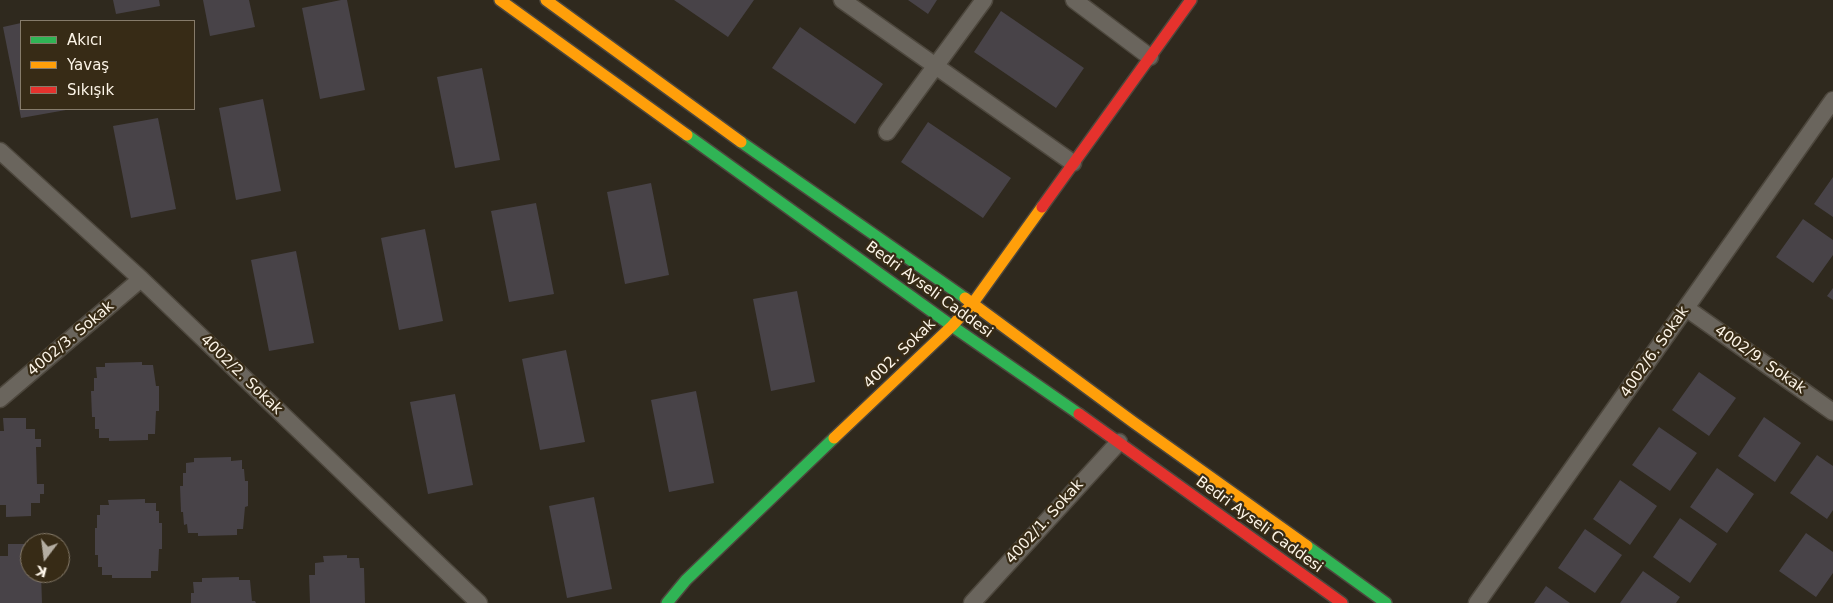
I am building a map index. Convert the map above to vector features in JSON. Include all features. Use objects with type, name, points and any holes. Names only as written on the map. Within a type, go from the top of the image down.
[{"type":"main road","name":"Bedri Ayseli Caddesi","points":[[500,0],[952,326],[1119,442],[1342,603]]},
{"type":"main road","name":"Bedri Ayseli Caddesi","points":[[546,0],[702,115],[973,303],[1133,422],[1386,603]]},
{"type":"main road","name":"4002. Sokak","points":[[667,603],[686,580],[952,326],[973,303],[1191,0]]},
{"type":"street","points":[[842,0],[1073,163]]},
{"type":"street","points":[[887,132],[984,0]]},
{"type":"street","points":[[1074,0],[1150,57]]},
{"type":"street","name":"4002/6. Sokak","points":[[1477,603],[1833,100]]},
{"type":"street","name":"4002/2. Sokak","points":[[0,150],[142,279],[479,603]]},
{"type":"street","name":"4002/3. Sokak","points":[[0,399],[142,279]]},
{"type":"street","name":"4002/9. Sokak","points":[[1686,308],[1833,412]]},
{"type":"street","name":"4002/1. Sokak","points":[[972,603],[1119,442]]},
{"type":"building","points":[[113,0],[159,0],[160,6],[116,14]]},
{"type":"building","points":[[203,0],[249,0],[255,27],[210,36]]},
{"type":"building","points":[[347,0],[365,90],[320,99],[302,8]]},
{"type":"building","points":[[674,0],[754,0],[728,37]]},
{"type":"building","points":[[908,0],[937,0],[928,14]]},
{"type":"building","points":[[1001,11],[1084,68],[1056,108],[974,52]]},
{"type":"building","points":[[20,23],[20,110],[66,110],[21,118],[3,27]]},
{"type":"building","points":[[800,27],[883,84],[855,124],[772,68]]},
{"type":"building","points":[[482,68],[500,160],[455,168],[437,77]]},
{"type":"building","points":[[263,99],[281,191],[236,200],[219,108]]},
{"type":"building","points":[[158,118],[176,209],[131,218],[113,126]]},
{"type":"building","points":[[928,122],[1011,178],[983,218],[901,162]]},
{"type":"building","points":[[1833,177],[1833,217],[1814,204]]},
{"type":"building","points":[[651,183],[669,275],[625,284],[607,192]]},
{"type":"building","points":[[536,203],[554,294],[509,302],[491,211]]},
{"type":"building","points":[[1803,219],[1833,240],[1833,255],[1813,283],[1776,257]]},
{"type":"building","points":[[425,229],[443,321],[399,330],[381,238]]},
{"type":"building","points":[[296,251],[314,343],[269,351],[251,260]]},
{"type":"building","points":[[1833,288],[1833,300],[1827,296]]},
{"type":"building","points":[[797,291],[815,382],[771,391],[753,299]]},
{"type":"building","points":[[566,350],[585,442],[540,450],[522,359]]},
{"type":"building","points":[[142,362],[142,365],[153,365],[156,386],[159,386],[159,411],[156,411],[155,434],[148,434],[148,440],[109,441],[109,438],[99,438],[99,429],[95,429],[95,417],[92,417],[91,391],[94,391],[94,378],[97,378],[96,367],[105,367],[105,363]]},
{"type":"building","points":[[1699,372],[1736,398],[1709,436],[1672,410]]},
{"type":"building","points":[[696,391],[714,483],[669,492],[651,400]]},
{"type":"building","points":[[455,394],[473,485],[428,494],[410,402]]},
{"type":"building","points":[[1764,417],[1801,443],[1775,482],[1738,456]]},
{"type":"building","points":[[3,418],[26,418],[26,429],[35,429],[35,439],[41,439],[41,447],[36,447],[37,484],[44,484],[44,494],[40,494],[40,503],[31,503],[31,516],[6,517],[6,505],[0,505],[0,431],[4,431]]},
{"type":"building","points":[[1659,427],[1697,453],[1670,491],[1632,465]]},
{"type":"building","points":[[1817,455],[1833,466],[1833,510],[1827,519],[1790,493]]},
{"type":"building","points":[[231,457],[231,461],[242,460],[245,481],[248,481],[248,506],[245,507],[243,529],[237,529],[237,535],[198,536],[198,533],[188,533],[187,524],[184,525],[183,512],[181,512],[180,486],[183,486],[183,473],[186,473],[186,463],[194,462],[194,458]]},
{"type":"building","points":[[1717,468],[1754,494],[1727,533],[1690,507]]},
{"type":"building","points":[[1620,480],[1657,506],[1630,545],[1593,519]]},
{"type":"building","points":[[594,497],[612,589],[567,598],[549,506]]},
{"type":"building","points":[[145,499],[145,503],[156,503],[156,511],[159,511],[159,523],[162,523],[162,549],[159,549],[158,571],[151,571],[151,578],[112,578],[112,575],[102,575],[102,567],[98,567],[98,555],[95,555],[95,528],[97,528],[97,515],[100,515],[100,505],[109,505],[108,500]]},
{"type":"building","points":[[1680,518],[1717,544],[1690,583],[1653,557]]},
{"type":"building","points":[[1585,529],[1622,555],[1595,593],[1558,568]]},
{"type":"building","points":[[1806,533],[1833,552],[1833,573],[1816,597],[1779,571]]},
{"type":"building","points":[[8,544],[20,544],[20,583],[41,583],[42,603],[0,603],[0,556],[8,556]]},
{"type":"building","points":[[347,555],[347,558],[359,558],[360,568],[364,568],[365,603],[310,603],[309,575],[315,575],[315,563],[324,562],[323,556]]},
{"type":"building","points":[[1643,571],[1680,597],[1676,603],[1620,603]]},
{"type":"building","points":[[239,577],[239,580],[250,580],[252,601],[256,603],[191,603],[191,593],[194,593],[193,582],[202,582],[202,578]]},
{"type":"building","points":[[1546,586],[1570,603],[1534,603]]},
{"type":"traffic: fast","points":[[687,135],[952,326],[1079,414]]},
{"type":"traffic: fast","points":[[741,142],[965,298]]},
{"type":"traffic: fast","points":[[667,603],[686,580],[834,438]]},
{"type":"traffic: fast","points":[[1307,546],[1386,603]]},
{"type":"traffic: slow","points":[[500,0],[687,135]]},
{"type":"traffic: slow","points":[[546,0],[741,142]]},
{"type":"traffic: slow","points":[[834,438],[952,326],[973,303],[1042,207]]},
{"type":"traffic: slow","points":[[965,298],[1133,422],[1307,546]]},
{"type":"traffic: jam","points":[[1042,207],[1191,0]]},
{"type":"traffic: jam","points":[[1079,414],[1342,603]]}]
